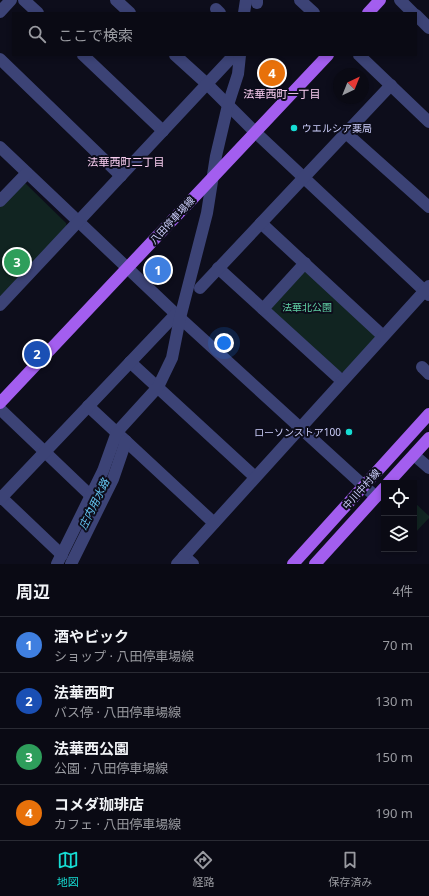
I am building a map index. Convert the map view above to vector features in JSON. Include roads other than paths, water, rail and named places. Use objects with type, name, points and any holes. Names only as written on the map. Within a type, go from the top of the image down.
[{"type":"main road","points":[[369,12],[380,0]]},
{"type":"main road","name":"八田停車場線","points":[[0,403],[327,56]]},
{"type":"main road","name":"中川中村線","points":[[293,564],[429,414]]},
{"type":"main road","name":"中川中村線","points":[[391,480],[429,438]]},
{"type":"main road","name":"中川中村線","points":[[315,564],[380,492]]},
{"type":"street","points":[[0,12],[11,0]]},
{"type":"street","points":[[24,0],[37,12]]},
{"type":"street","points":[[116,0],[129,12]]},
{"type":"street","points":[[300,0],[313,12]]},
{"type":"street","points":[[400,0],[412,12]]},
{"type":"street","points":[[245,12],[253,1]]},
{"type":"street","points":[[417,16],[429,28]]},
{"type":"street","points":[[84,56],[163,130]]},
{"type":"street","points":[[176,56],[207,84],[303,178],[428,291],[383,336],[255,477],[214,523],[185,561]]},
{"type":"street","points":[[0,305],[233,56]]},
{"type":"street","points":[[178,316],[130,362],[1,498],[60,559],[103,471],[117,432],[158,387],[172,358],[178,316],[207,213],[212,177],[228,106],[238,74],[240,56]]},
{"type":"street","points":[[360,56],[429,122]]},
{"type":"street","points":[[0,59],[121,176]]},
{"type":"street","points":[[200,288],[390,85]]},
{"type":"street","points":[[346,132],[429,207]]},
{"type":"street","points":[[0,147],[178,316],[300,428],[364,486],[380,492]]},
{"type":"street","points":[[0,202],[26,173]]},
{"type":"street","points":[[261,223],[383,336]]},
{"type":"street","points":[[263,309],[305,263]]},
{"type":"street","points":[[218,268],[342,381]]},
{"type":"street","points":[[130,362],[255,477]]},
{"type":"street","points":[[88,406],[214,523]]},
{"type":"street","points":[[0,409],[91,496]]},
{"type":"street","points":[[71,564],[113,479],[126,441]]},
{"type":"street","points":[[414,455],[429,468]]},
{"type":"place","name":"コメダ珈琲店","points":[[272,73]]},
{"type":"place","name":"ウエルシア薬局","points":[[294,128]]},
{"type":"place","name":"法華西公園","points":[[17,262]]},
{"type":"place","name":"酒やビック","points":[[158,270]]},
{"type":"place","name":"法華西町","points":[[37,354]]},
{"type":"place","name":"ローソンストア100","points":[[349,432]]},
{"type":"district","name":"法華西町一丁目","points":[[282,94]]},
{"type":"district","name":"法華西町二丁目","points":[[126,162]]},
{"type":"park label","name":"法華北公園","points":[[307,307]]},
{"type":"water label","name":"庄内用水路","points":[[94,504]]}]
